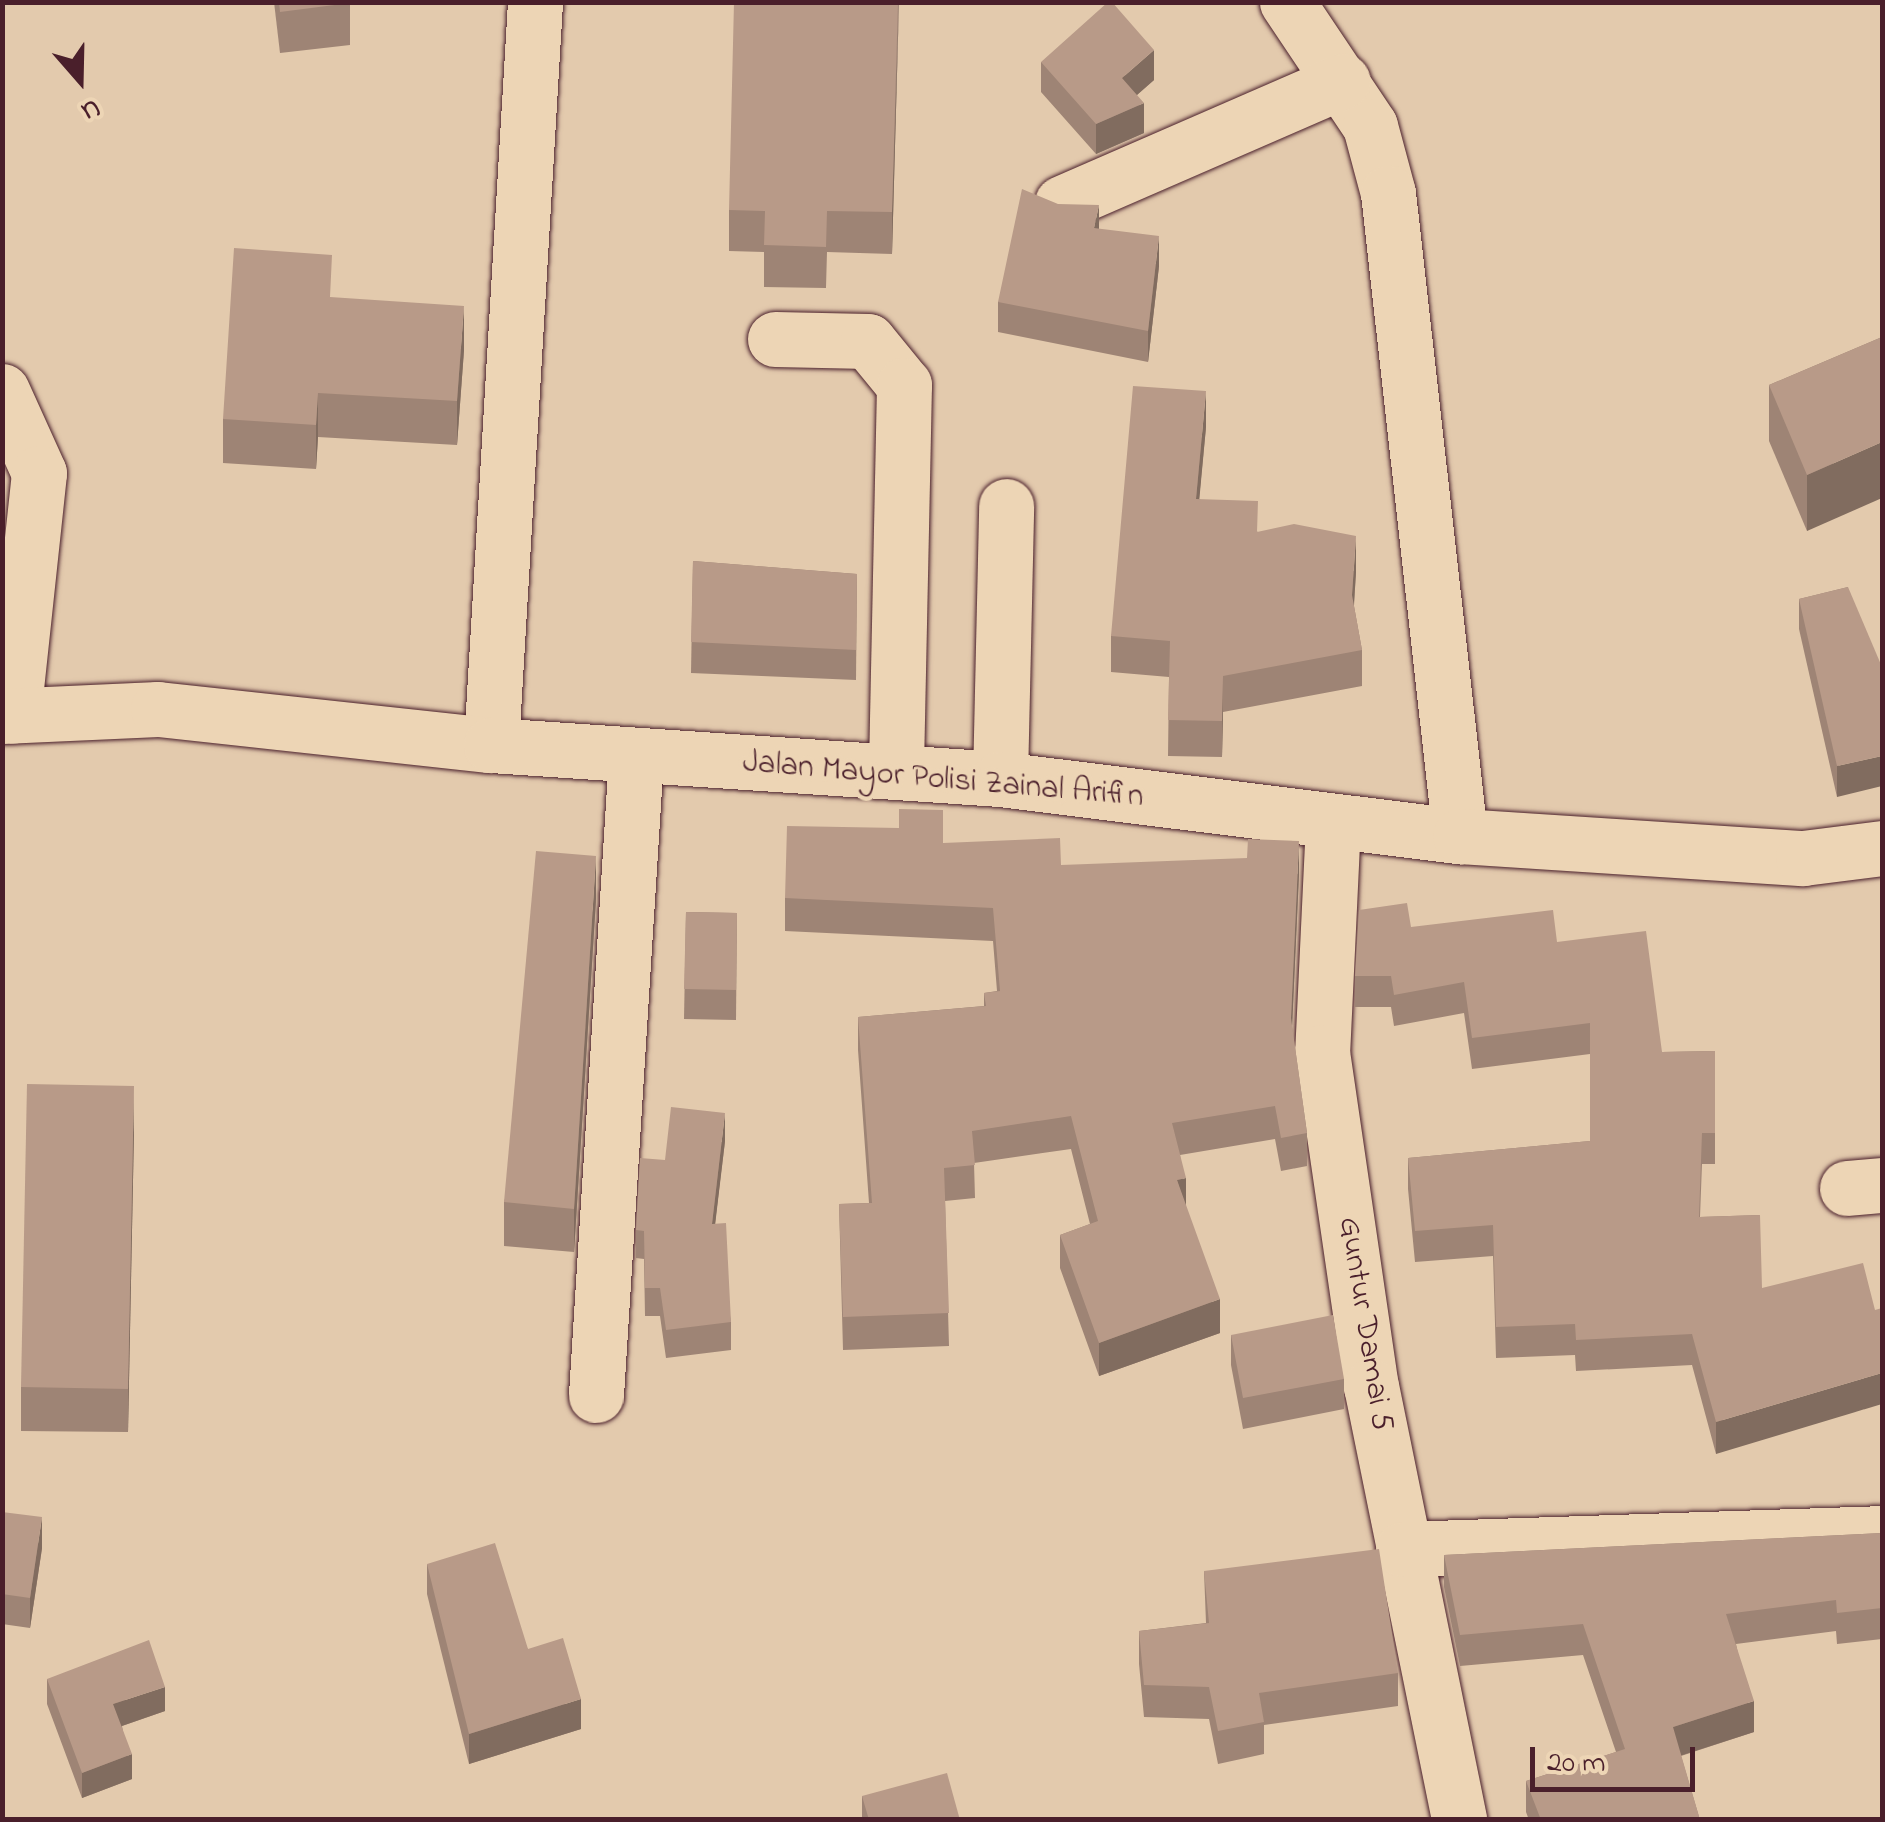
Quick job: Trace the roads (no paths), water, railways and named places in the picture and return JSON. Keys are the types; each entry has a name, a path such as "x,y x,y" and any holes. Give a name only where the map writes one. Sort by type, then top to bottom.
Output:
{"street":[{"path":"491,745 535,2"},
{"path":"1287,2 1370,126 1388,193 1460,836"},
{"path":"1062,202 1343,81"},
{"path":"775,339 868,342 904,385 896,772"},
{"path":"2,391 39,474 8,716"},
{"path":"1000,780 1006,506"},
{"name":"Jalan Mayor Polisi Zainal Arifin","path":"8,716 158,709 491,745 1000,780 1460,836 1803,858 1882,848"},
{"path":"596,1395 636,756"},
{"name":"Guntur Damai 5","path":"1334,822 1322,1052 1403,1549 1459,1820"},
{"path":"1403,1549 1882,1532"}]}
